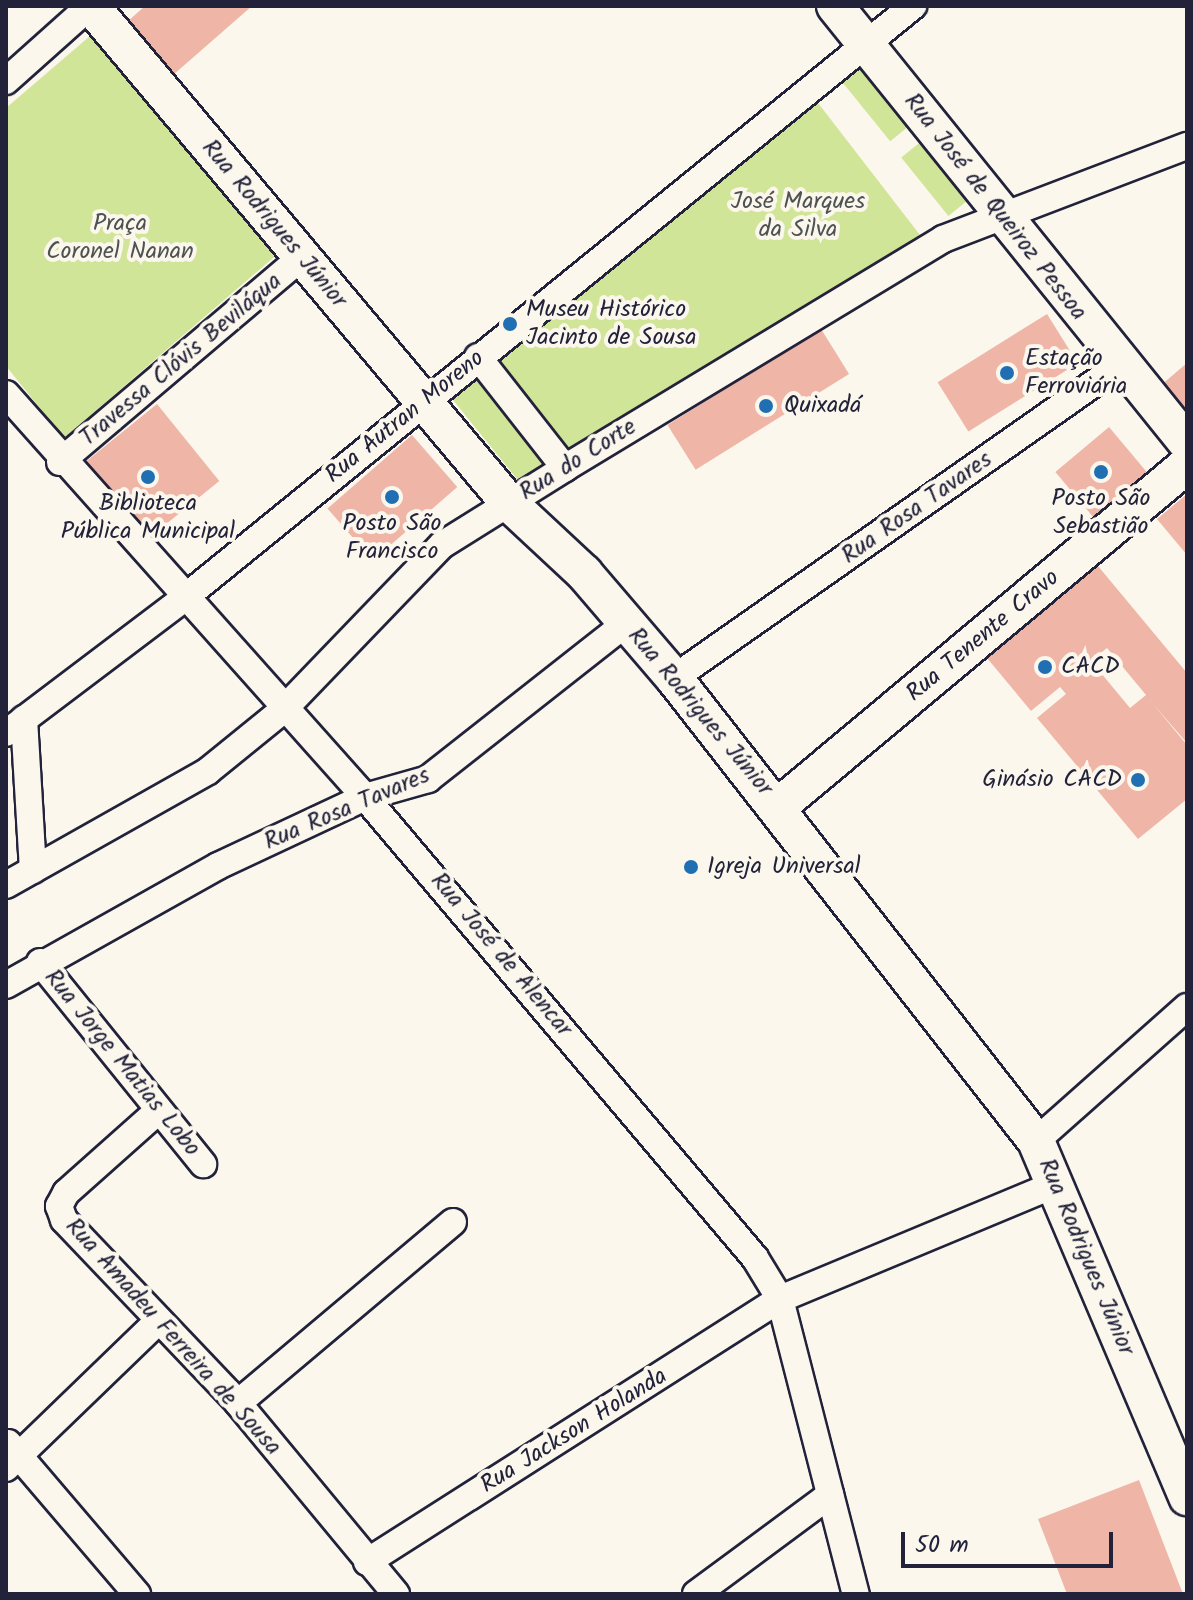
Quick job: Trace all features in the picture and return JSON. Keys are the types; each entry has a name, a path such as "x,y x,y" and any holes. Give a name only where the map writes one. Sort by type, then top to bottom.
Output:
{"main road":[{"name":"Rua Rodrigues Júnior","path":"90,6 509,503 674,678 779,806 1036,1141 1058,1183 1187,1497"},
{"name":"Rua José de Queiroz Pessoa","path":"835,6 1120,365 1187,443"},
{"name":"Rua Tenente Cravo","path":"779,806 1187,465"}],"street":[{"path":"6,81 90,6"},
{"name":"Rua Autran Moreno","path":"15,726 183,599 913,6"},
{"name":"Rua do Corte","path":"6,885 208,771 283,710 442,545 509,503 999,212 1187,146"},
{"name":"Travessa Clóvis Beviláqua","path":"60,462 302,257"},
{"path":"478,357 565,468"},
{"name":"Rua Rosa Tavares","path":"674,678 1120,365"},
{"name":"Rua José de Alencar","path":"6,394 60,462 365,797 708,1198 780,1299 856,1594"},
{"name":"Rua Rosa Tavares","path":"6,985 40,962 365,797 428,779 625,624"},
{"path":"15,726 33,870"},
{"name":"Rua Jorge Matias Lobo","path":"40,962 203,1164"},
{"path":"1036,1141 1187,1007"},
{"name":"Rua Amadeu Ferreira de Sousa","path":"158,1111 71,1188 59,1206 64,1220 238,1403 396,1594"},
{"name":"Rua Jackson Holanda","path":"367,1562 780,1299 1058,1183"},
{"path":"238,1403 453,1222"},
{"path":"137,1594 10,1454 158,1321"},
{"path":"696,1594 830,1495"}],"green space":[{"name":"Praça Coronel Nanan","path":"97,30 281,251 64,438 6,366 6,108"},
{"path":"864,66 911,124 890,141 843,83"},
{"name":"José Marques da Silva","path":"815,99 920,235 570,455 494,357"},
{"path":"923,140 970,198 948,216 901,158"},
{"path":"474,375 548,466 523,486 449,395"}],"building":[{"path":"145,6 252,6 165,82 119,29"},
{"name":"Estação Ferroviária","path":"1047,314 1078,363 968,432 938,382"},
{"path":"821,329 849,374 696,470 668,425"},
{"path":"1187,363 1187,418 1160,386"},
{"name":"Biblioteca Pública Municipal","path":"157,404 219,481 137,548 75,471"},
{"name":"Posto São Sebastião","path":"1109,427 1148,473 1094,518 1055,472"},
{"name":"Posto São Francisco","path":"412,435 457,487 373,561 327,508"},
{"path":"1187,494 1187,555 1157,519"},
{"name":"CACD","path":"1098,566 1187,673 1187,743 1153,704 1187,745 1187,799 1138,839 1037,718 1066,694 1060,687 1031,711 987,658","holes":["1107,648 1146,695 1130,708 1091,661"]},
{"path":"1139,1480 1183,1594 1067,1594 1038,1519"}],"place":[{"name":"Museu Histórico Jacinto de Sousa","path":"510,324"},
{"name":"Estação Ferroviária","path":"1007,373"},
{"name":"Quixadá","path":"766,406"},
{"name":"Posto São Sebastião","path":"1101,472"},
{"name":"Biblioteca Pública Municipal","path":"148,477"},
{"name":"Posto São Francisco","path":"392,497"},
{"name":"CACD","path":"1045,667"},
{"name":"Ginásio CACD","path":"1138,780"},
{"name":"Igreja Universal","path":"691,867"}]}
